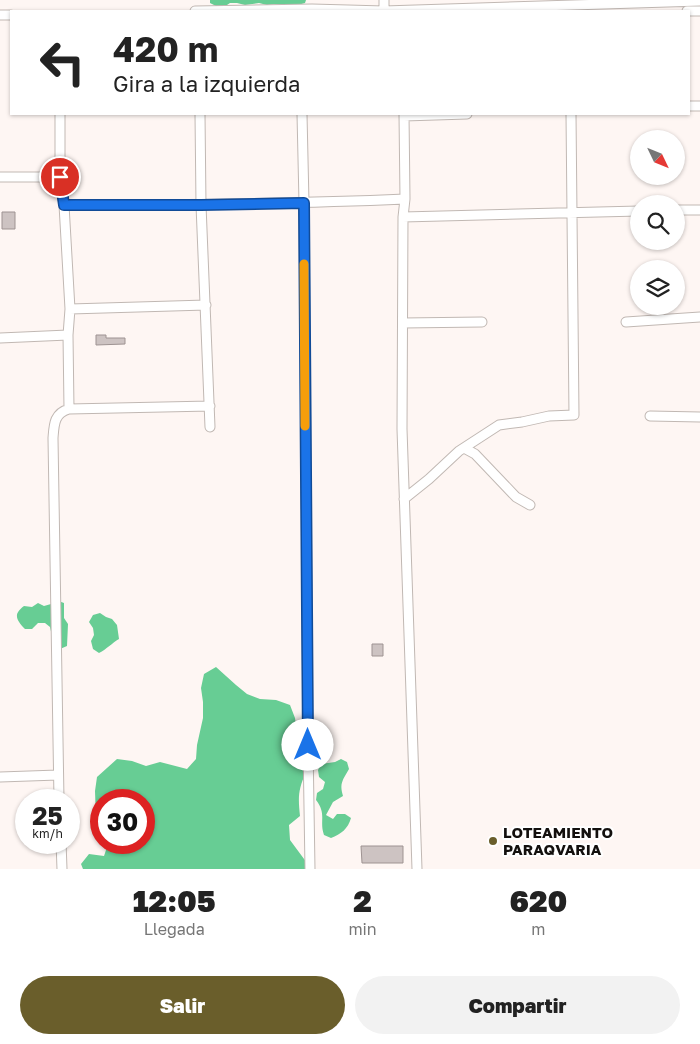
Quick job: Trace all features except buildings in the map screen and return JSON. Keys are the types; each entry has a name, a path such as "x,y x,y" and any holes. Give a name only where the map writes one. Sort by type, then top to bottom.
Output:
{"street":[{"path":"433,10 700,1"},
{"path":"301,10 312,4 374,10"},
{"path":"60,115 60,177 64,205 70,309 68,336 69,409"},
{"path":"200,115 201,205 210,427"},
{"path":"302,115 307,735 310,869"},
{"path":"404,115 405,199 403,217 402,428 417,869"},
{"path":"404,499 459,451 499,425 549,416 574,414 571,115"},
{"path":"0,177 60,177"},
{"path":"64,205 201,205 405,199"},
{"path":"685,210 700,210"},
{"path":"403,217 630,211"},
{"path":"70,309 206,305"},
{"path":"626,322 700,317"},
{"path":"403,323 482,322"},
{"path":"0,338 68,336"},
{"path":"59,789 53,438 57,416 62,410 69,409 210,406"},
{"path":"650,416 700,416"},
{"path":"464,448 475,454 516,497 530,505"},
{"path":"0,777 58,775"},
{"path":"61,854 62,869"}],"green space":[{"path":"210,0 306,0 305,3 298,5 267,5 259,3 245,5 230,3 224,7 210,3"},
{"path":"56,600 64,603 64,618 68,624 67,646 60,649 54,645 50,627 45,623 38,623 32,629 25,629 17,617 18,612 24,606 32,607 38,603 44,606"},
{"path":"100,613 112,619 117,625 119,639 99,653 93,649 91,641 94,635 93,628 89,622 93,615"},
{"path":"216,667 247,694 260,699 276,700 290,705 295,718 301,747 297,761 306,772 299,794 300,816 289,825 290,840 307,863 308,869 83,869 81,864 89,854 104,856 105,854 155,854 155,789 95,789 97,777 117,759 132,761 146,766 160,762 187,769 196,759 203,718 201,688 204,674"},
{"path":"341,759 347,762 349,769 343,779 343,796 333,802 326,815 333,819 337,814 345,814 351,818 344,831 331,838 324,835 321,809 316,800 317,793 323,789 325,782 319,777 318,770 321,764"}],"slow traffic":[{"path":"304,264 305,426"}],"place":[{"name":"LOTEAMIENTO PARAQVARIA","path":"493,841"}],"route":[{"path":"60,177 64,205 304,203 308,745"}]}
